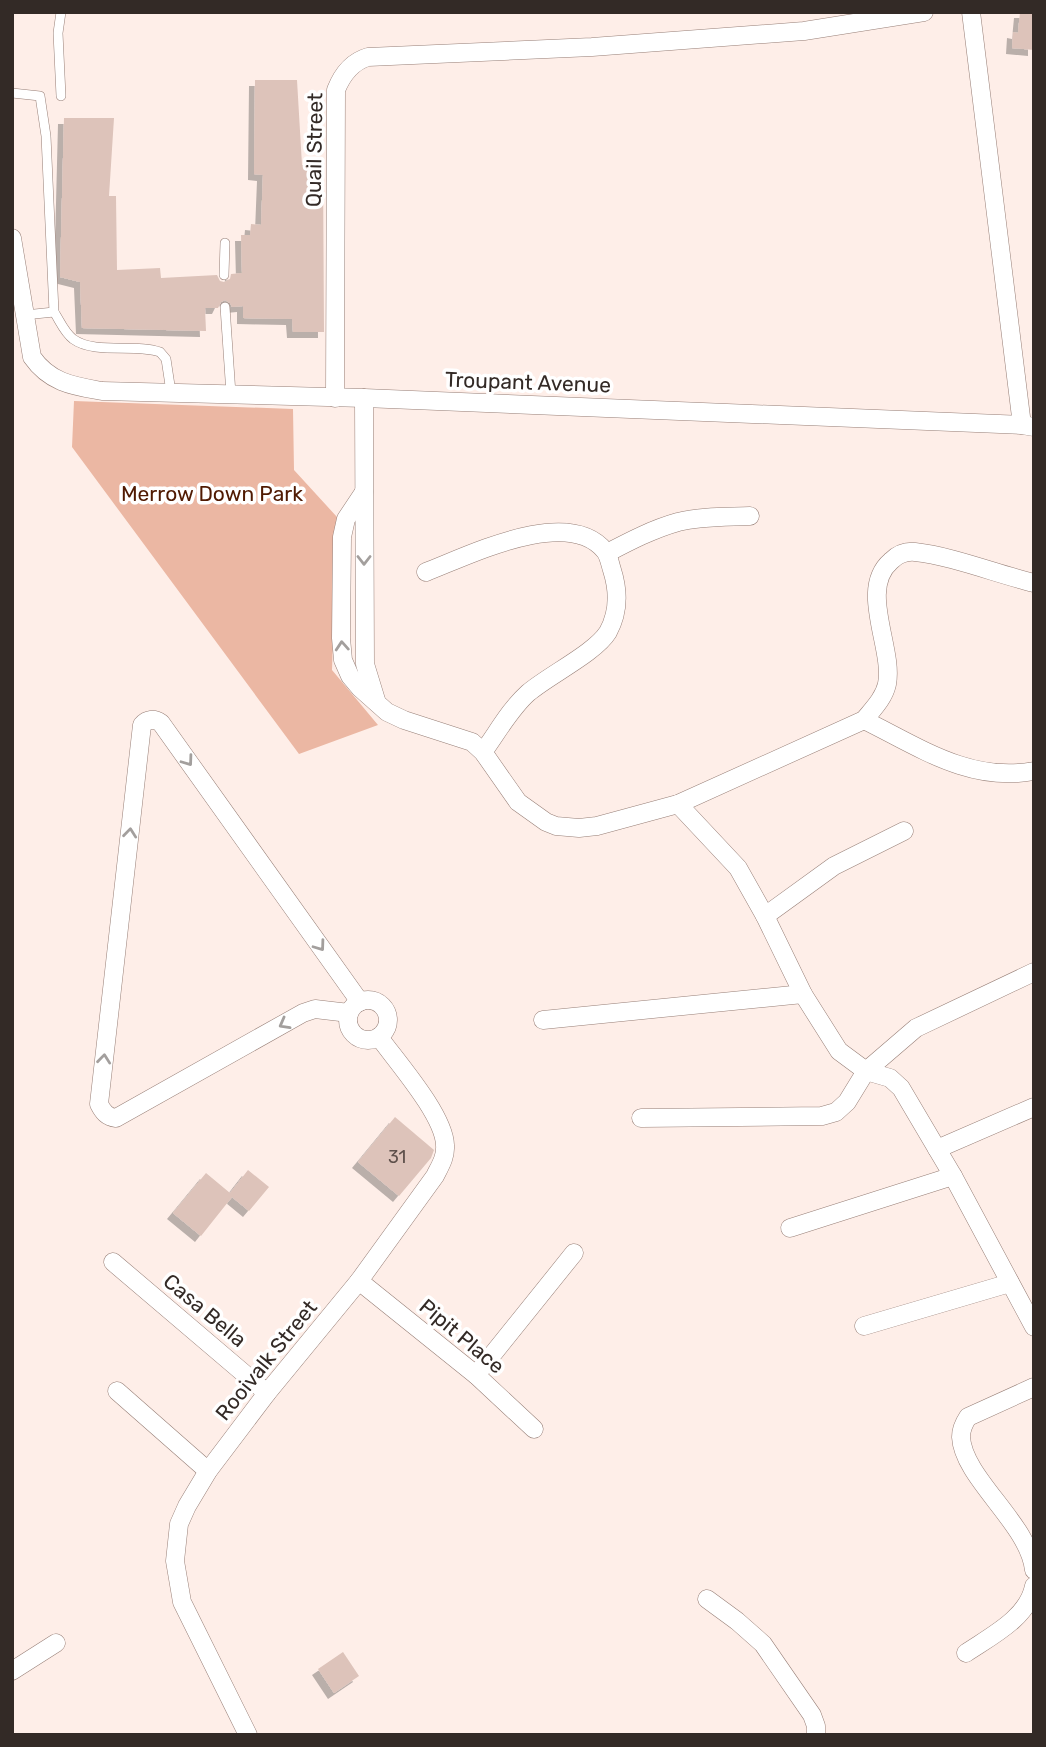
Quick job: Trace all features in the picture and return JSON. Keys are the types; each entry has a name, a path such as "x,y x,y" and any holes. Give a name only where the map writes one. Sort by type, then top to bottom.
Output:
{"street":[{"name":"Quail Street","path":"335,398 336,90 343,75 359,59 592,47 804,31 924,12"},
{"path":"971,12 1028,426"},
{"path":"12,238 25,315"},
{"name":"Troupant Avenue","path":"25,315 32,357 39,367 57,381 102,391 363,398 1028,426"},
{"path":"363,398 364,492 346,519 342,537 343,660 360,688 387,712 472,742 483,752 518,802 536,816 556,826 597,826 678,804 864,720 882,698 888,674 876,589 878,578 899,554 915,552 1034,583"},
{"path":"607,553 645,534 679,522 712,517 750,516"},
{"path":"425,572 513,539 547,532 584,537 607,553 616,582 617,599 607,634 595,646 529,692 483,752"},
{"path":"354,1008 161,723 151,719 145,721 142,725 99,1104 102,1110 116,1118 303,1013 315,1009 354,1008 377,1003 387,1016 386,1028 379,1037 365,1040 355,1036 348,1023 354,1008"},
{"path":"864,720 961,767 991,774 1034,771"},
{"path":"678,804 733,861 765,916 803,994 839,1051 866,1071 890,1078 899,1084 953,1176 1034,1327"},
{"path":"765,916 834,866 904,831"},
{"path":"641,1118 822,1116 836,1112 848,1102 866,1071 916,1028 1034,972"},
{"path":"542,1020 803,994"},
{"name":"Rooivalk Street","path":"248,1735 182,1602 175,1561 179,1524 208,1471 267,1393 359,1281 435,1176 444,1157 446,1144 439,1121 379,1037"},
{"path":"937,1149 1034,1107"},
{"path":"790,1228 953,1176"},
{"path":"475,1375 574,1253"},
{"name":"Casa Bella","path":"113,1262 267,1393"},
{"name":"Pipit Place","path":"359,1281 475,1375 534,1429"},
{"path":"864,1326 1010,1283"},
{"path":"1034,1387 968,1417 961,1437 965,1454 972,1466 1028,1549 1034,1570"},
{"path":"117,1391 208,1471"},
{"path":"966,1653 1008,1624 1024,1609 1032,1597 1034,1586"},
{"path":"707,1599 763,1644 812,1714 816,1735"},
{"path":"12,1671 56,1643"}],"lane":[{"path":"61,12 58,33 61,96"},
{"path":"12,93 40,96 46,136 54,312 66,332 75,340 88,345 160,352 166,359 171,392"},
{"path":"224,275 225,243"},
{"path":"225,307 231,394"},
{"path":"25,315 54,312"}],"green space":[{"name":"Merrow Down Park","path":"74,401 293,409 294,470 337,517 332,670 378,725 299,754 72,447"}],"building":[{"path":"1020,12 1034,12 1034,50 1012,48 1013,32 1018,33"},
{"path":"255,80 297,80 302,165 323,168 324,332 293,332 292,319 243,318 243,306 232,307 225,300 218,308 205,308 206,331 82,328 80,282 60,277 64,118 114,118 109,196 116,196 117,270 160,268 161,278 217,275 220,281 224,282 230,279 231,274 242,273 241,235 250,235 251,224 261,225 263,175 254,174"},
{"path":"395,1117 434,1150 431,1158 399,1196 358,1162"},
{"path":"248,1170 269,1187 249,1211 232,1197 201,1236 173,1213 206,1173 230,1193"},
{"path":"343,1652 359,1676 334,1693 318,1669"}]}
